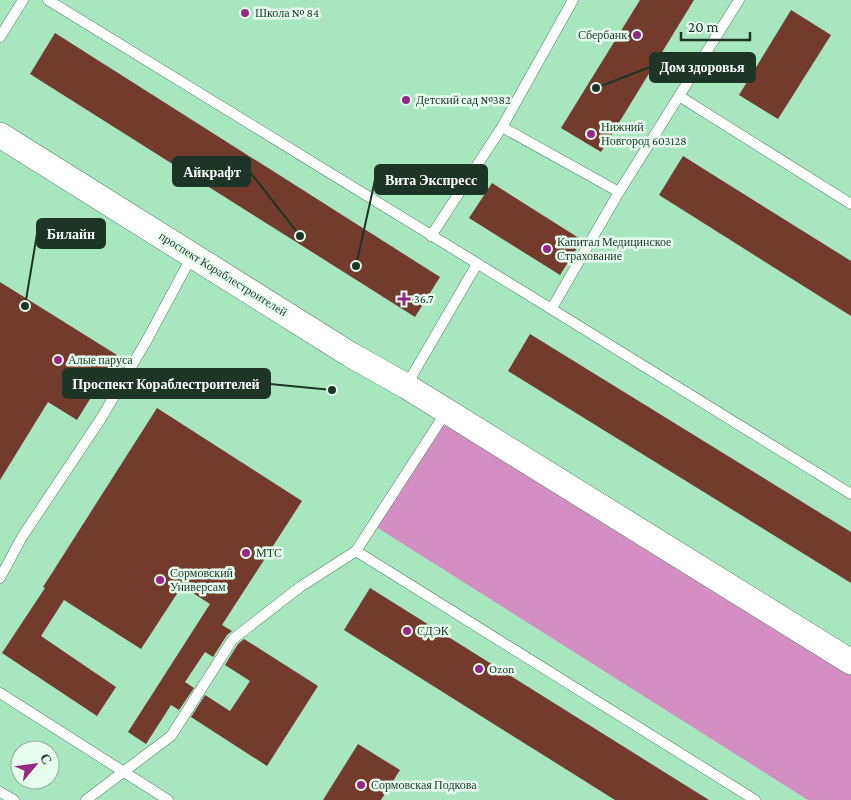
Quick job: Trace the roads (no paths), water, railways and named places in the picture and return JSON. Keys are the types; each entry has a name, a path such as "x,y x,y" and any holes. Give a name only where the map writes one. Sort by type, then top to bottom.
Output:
{"street":[{"name":"проспект Кораблестроителей","path":"0,135 851,662"}],"lane":[{"path":"0,37 23,0"},
{"path":"48,0 431,236 552,308 851,494"},
{"path":"431,236 502,127 573,0"},
{"path":"552,308 619,192 739,0"},
{"path":"679,96 851,204"},
{"path":"502,127 619,192"},
{"path":"0,578 22,537 102,417 148,338 192,255"},
{"path":"406,386 477,264"},
{"path":"86,800 171,736 233,639 300,587 356,551 446,412"},
{"path":"356,551 755,800"},
{"path":"0,693 168,800"},
{"path":"0,792 14,800"}],"place":[{"name":"Школа № 84","path":"245,13"},
{"name":"Сбербанк","path":"637,35"},
{"name":"Дом здоровья","path":"596,88"},
{"name":"Детский сад №382","path":"406,100"},
{"name":"Нижний Новгород 603128","path":"591,134"},
{"name":"Айкрафт","path":"300,236"},
{"name":"Капитал Медицинское Страхование","path":"547,249"},
{"name":"Вита Экспресс","path":"356,266"},
{"name":"36.7","path":"404,299"},
{"name":"Билайн","path":"25,306"},
{"name":"Алые паруса","path":"58,360"},
{"name":"Проспект Кораблестроителей","path":"332,390"},
{"name":"МТС","path":"246,553"},
{"name":"Сормовский Универсам","path":"160,580"},
{"name":"СДЭК","path":"407,631"},
{"name":"Ozon","path":"479,669"},
{"name":"Сормовская Подкова","path":"361,785"}]}
